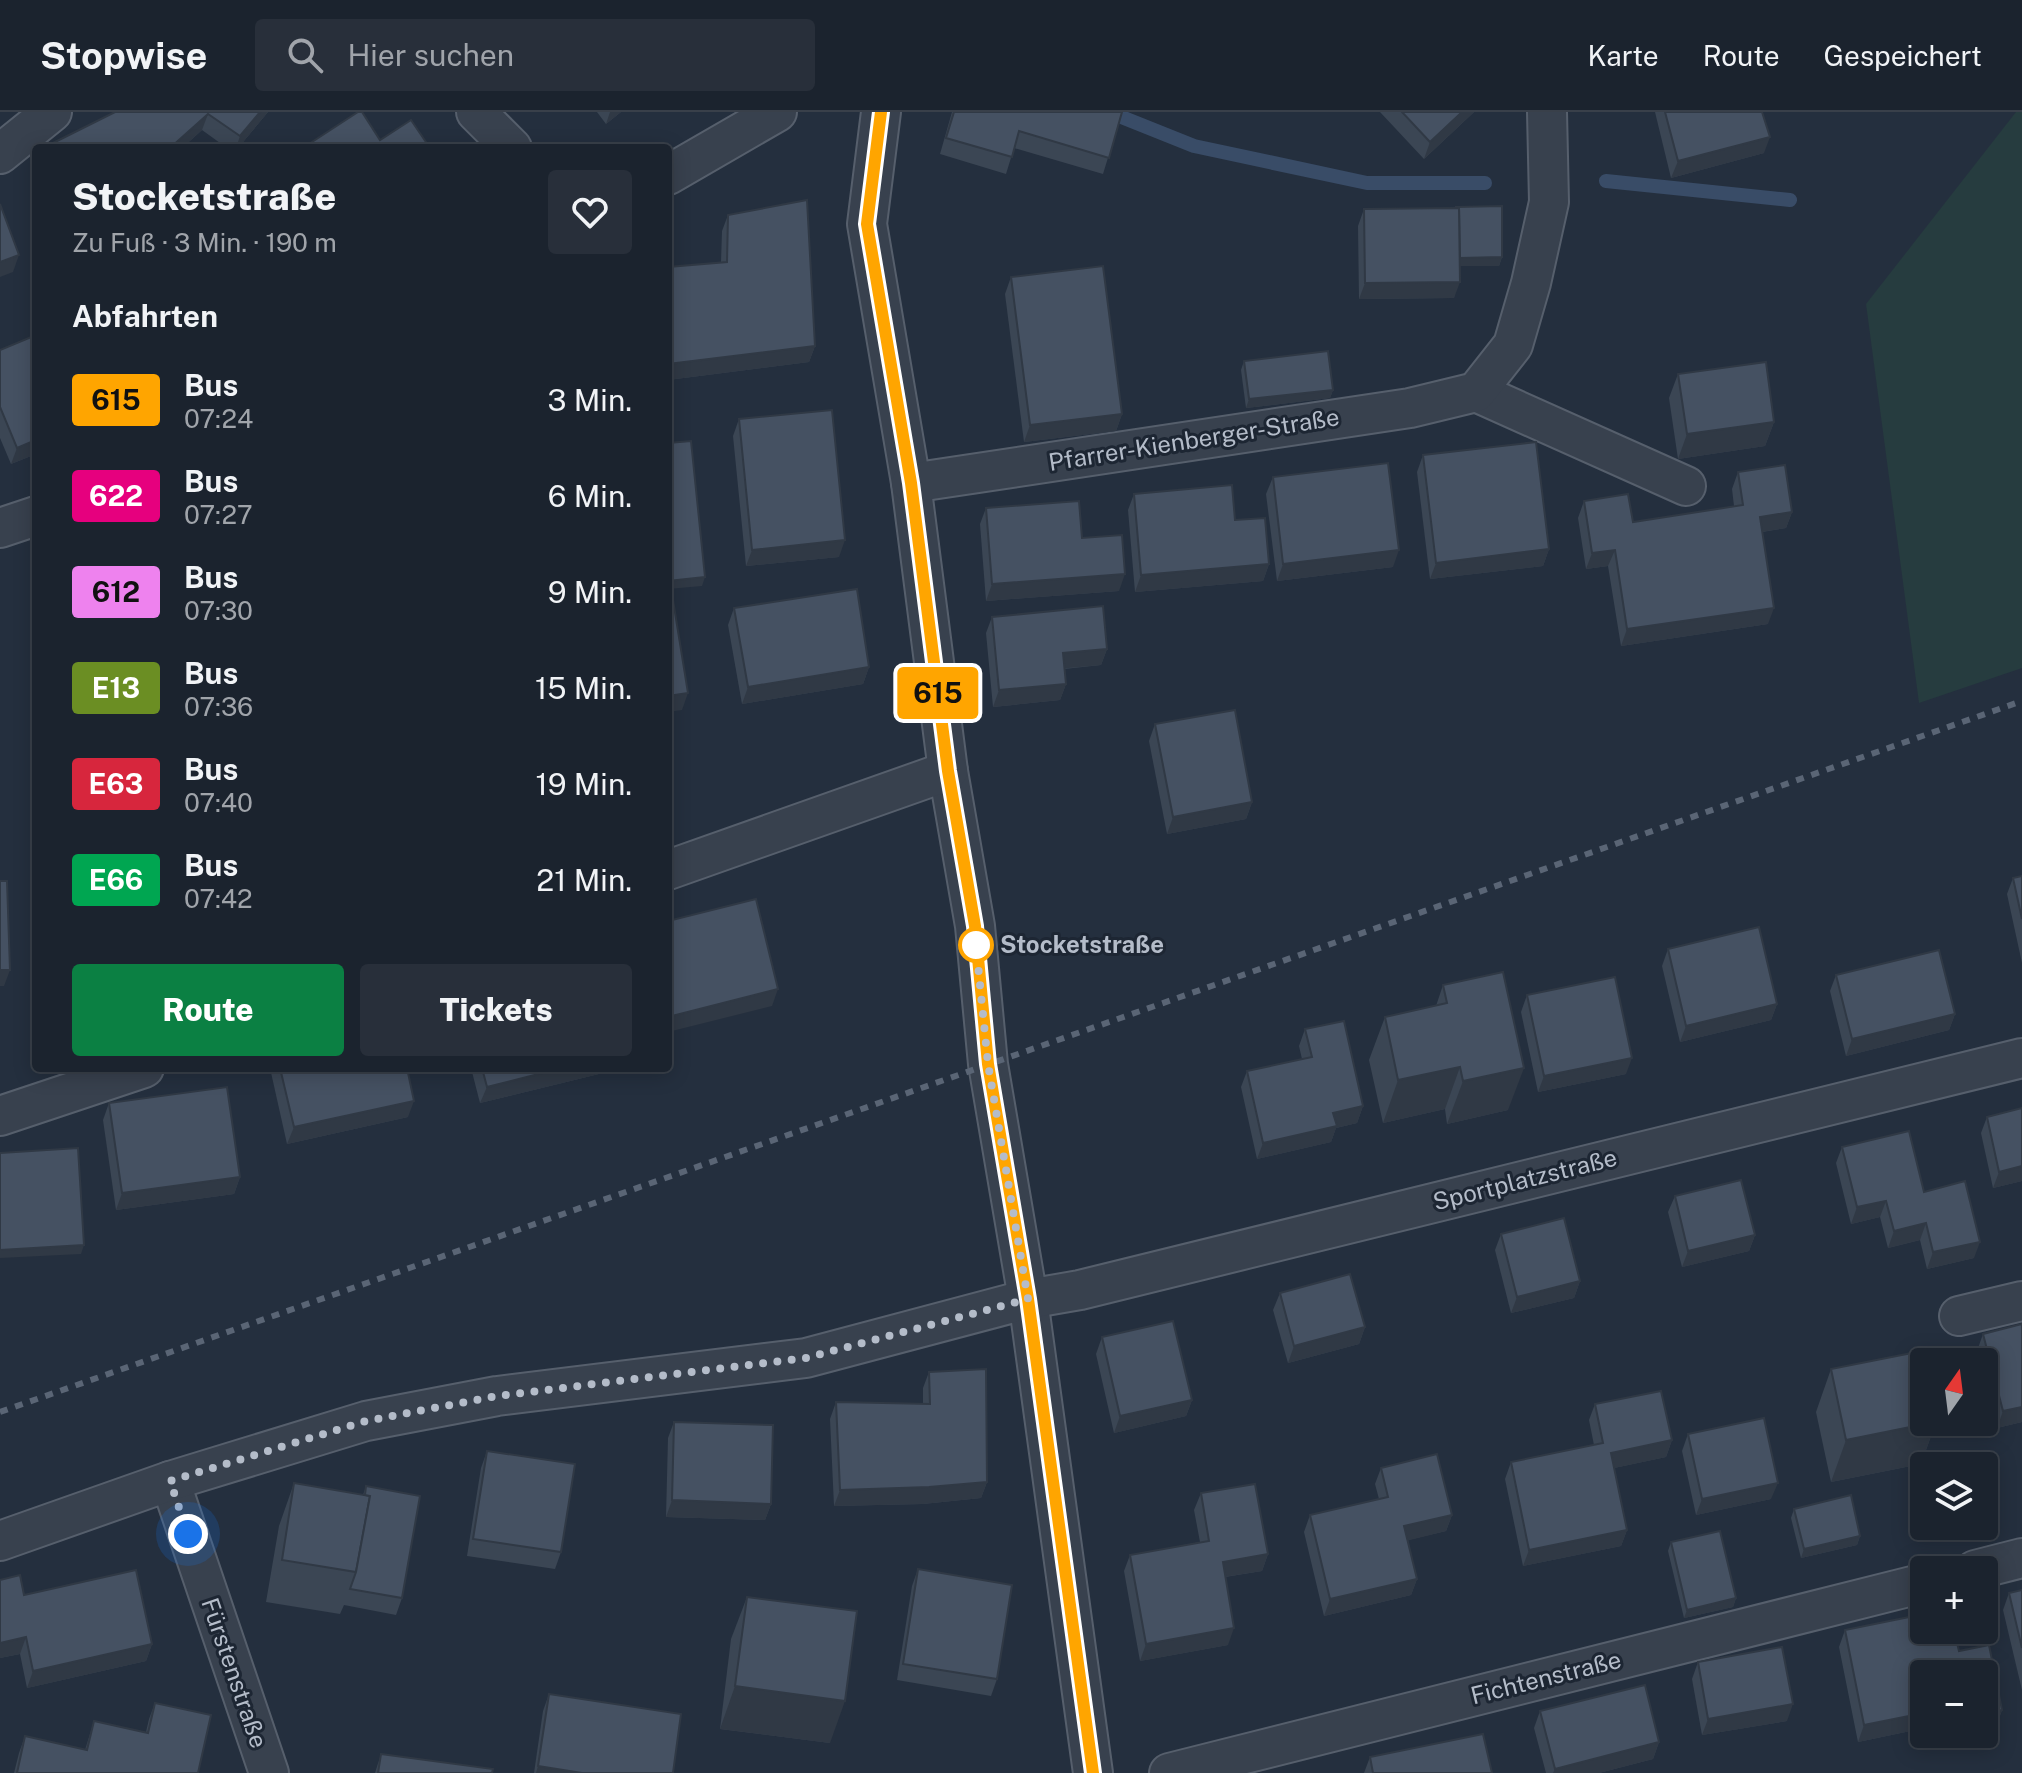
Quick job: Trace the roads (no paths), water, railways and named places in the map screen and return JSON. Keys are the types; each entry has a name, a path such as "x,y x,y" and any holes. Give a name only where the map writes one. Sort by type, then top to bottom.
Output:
{"street":[{"path":"0,154 52,112"},
{"path":"476,112 508,144"},
{"path":"672,173 777,112"},
{"path":"881,112 867,224 911,483 948,771 975,926 988,1064 1028,1299 1093,1773"},
{"path":"1547,112 1549,202 1531,283 1513,345 1476,392 1686,486"},
{"name":"Pfarrer-Kienberger-Straße","path":"911,483 1410,408 1476,392"},
{"path":"0,528 32,517"},
{"path":"672,869 948,771"},
{"name":"Sportplatzstraße","path":"0,1541 170,1481 366,1421 497,1396 806,1358 1028,1299 1080,1290 2022,1058"},
{"path":"0,1116 132,1072"},
{"path":"1959,1316 2022,1301"},
{"name":"Fürstenstraße","path":"170,1481 269,1773"},
{"path":"1998,1564 2022,1558"},
{"name":"Fichtenstraße","path":"1169,1773 1910,1587"}],"waterway":[{"path":"1109,112 1194,146 1367,183 1485,183"},
{"path":"1606,181 1790,200"}],"railway":[{"path":"0,1412 2022,701"}],"place":[{"name":"Stocketstraße","path":"976,945"}]}
